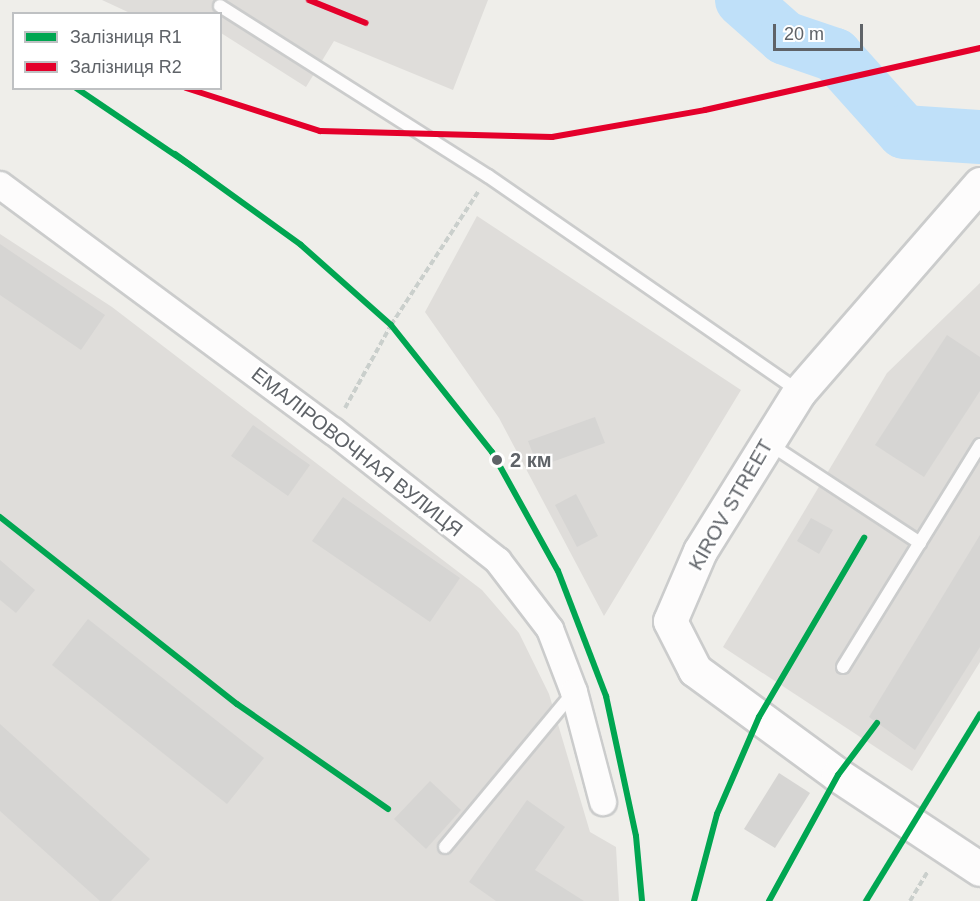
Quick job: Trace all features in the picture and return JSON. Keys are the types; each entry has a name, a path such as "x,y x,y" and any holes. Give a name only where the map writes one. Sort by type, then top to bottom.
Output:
{"street":[{"name":"KIROV STREET","path":"980,184 799,392 700,551 670,621 695,670 838,776 980,869"},
{"name":"ЕМАЛІРОВОЧНАЯ ВУЛИЦЯ","path":"0,185 333,431 498,561 550,629 574,692 603,802"}],"lane":[{"path":"220,6 488,176 799,392"},
{"path":"767,442 920,543"},
{"path":"843,667 980,445"},
{"path":"445,847 574,692"}],"path":[{"path":"333,431 391,325 488,176"}],"shaded area":[{"path":"102,0 488,0 453,90 334,41 306,87 222,34 222,12 128,12"},
{"path":"477,216 741,390 604,616 499,418 425,312"},
{"path":"0,234 112,307 482,590 519,633 549,694 590,832 616,847 619,901 0,901"},
{"path":"980,283 980,662 912,771 723,647 887,373"}],"building":[{"path":"0,244 105,315 81,350 0,295"},
{"path":"947,335 980,357 980,391 924,477 875,445"},
{"path":"595,417 605,443 538,467 528,441"},
{"path":"253,425 310,465 288,496 231,456"},
{"path":"576,494 598,536 577,547 555,505"},
{"path":"343,497 460,578 430,622 312,541"},
{"path":"811,518 833,530 819,554 797,541"},
{"path":"980,535 980,647 915,750 869,717"},
{"path":"0,560 35,590 16,613 0,600"},
{"path":"88,619 264,758 227,804 52,665"},
{"path":"0,724 150,859 111,901 100,901 0,811"},
{"path":"779,773 810,793 775,848 744,829"},
{"path":"430,781 461,810 426,849 394,819"},
{"path":"527,800 565,827 535,870 584,901 496,901 469,882"}],"waterway":[{"path":"742,0 785,38 835,55 904,132 980,137"}],"rail line":[{"name":"R2","path":"309,0 366,23"},
{"name":"R2","path":"192,90 320,131 552,137 705,110 980,48"},
{"name":"R1","path":"79,90 194,168"},
{"name":"R1","path":"175,154 301,245 391,325 492,452 558,571 606,696 636,836 642,901"},
{"name":"R1","path":"0,517 237,704 388,809"},
{"name":"R1","path":"694,901 717,814 759,717 864,538"},
{"name":"R1","path":"866,901 980,714"},
{"name":"R1","path":"769,901 838,775 877,723"}],"place":[{"name":"2 км","path":"497,460"}]}
